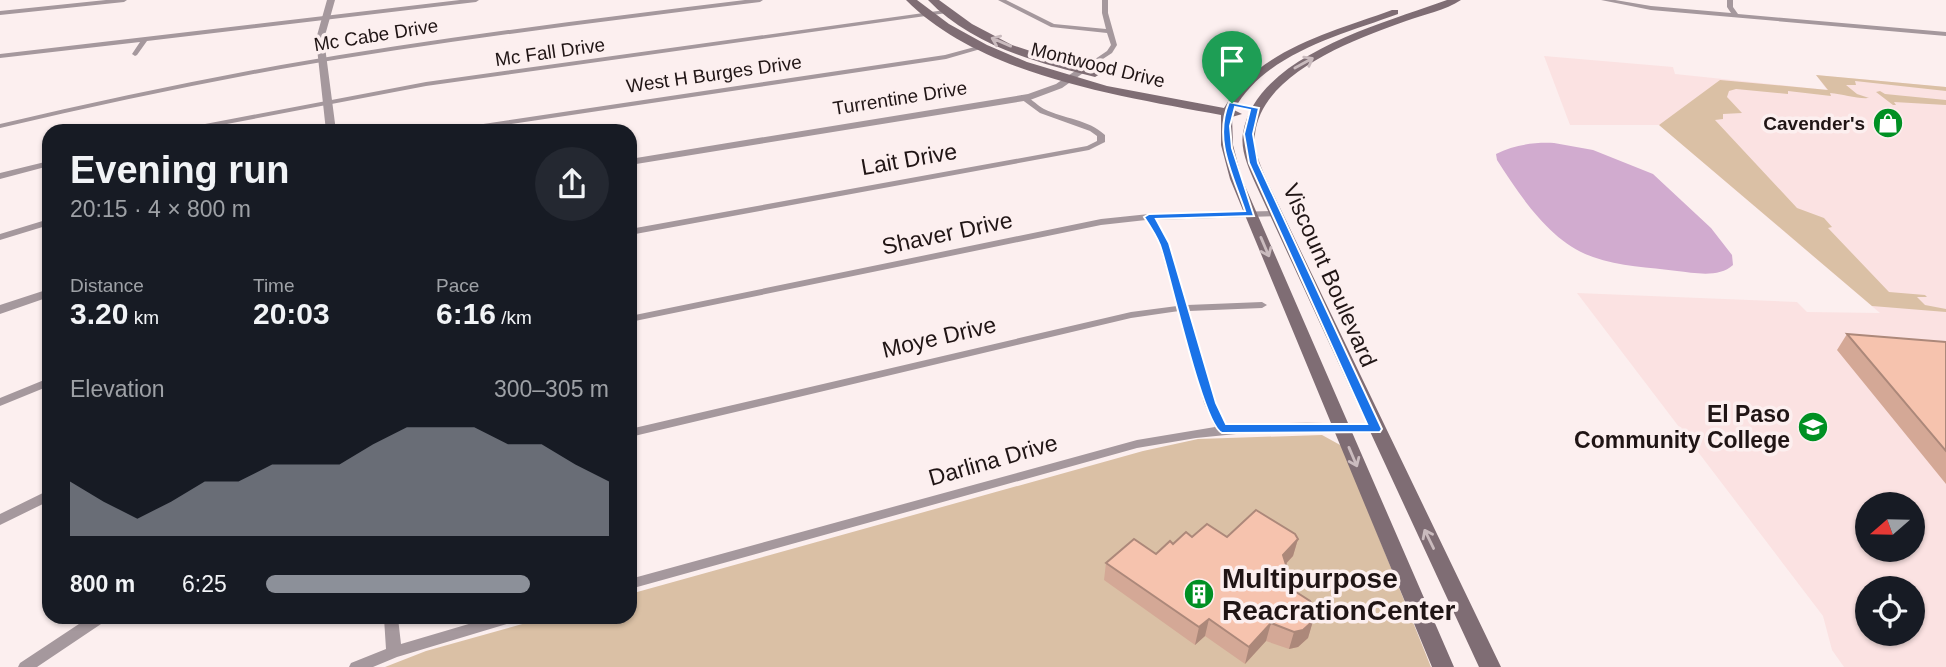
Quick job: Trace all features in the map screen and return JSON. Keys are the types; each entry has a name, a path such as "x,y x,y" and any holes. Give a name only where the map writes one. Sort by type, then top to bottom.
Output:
{"main road":[{"name":"Montwood Drive","path":"911,0 928,15 982,47 1072,80 1230,108"},
{"name":"Montwood Drive","path":"933,0 945,12 986,36 1081,71 1253,113"},
{"path":"1253,113 1283,76 1334,48 1457,0"},
{"path":"1230,108 1264,69 1318,42 1422,2 1435,8"},
{"path":"1318,42 1334,48"},
{"name":"Viscount Boulevard","path":"1230,108 1226,126 1230,159 1443,667"},
{"name":"Viscount Boulevard","path":"1253,113 1249,134 1253,163 1490,667"}],"street":[{"path":"0,13 124,0"},
{"path":"330,124 320,39 331,0"},
{"path":"0,62 3,55 476,0"},
{"name":"Mc Cabe Drive","path":"0,125 163,88 322,58 760,0"},
{"path":"1001,0 1053,26 1110,31 1105,0"},
{"path":"1604,0 1651,8 1946,34"},
{"path":"1730,0 1730,8 1736,15"},
{"name":"Mc Fall Drive","path":"214,124 327,101 945,12"},
{"name":"Turrentine Drive","path":"637,161 1024,97 1072,80 1113,48 1114,41 1110,31"},
{"path":"135,54 145,39"},
{"name":"West H Burges Drive","path":"497,124 946,57 982,47"},
{"name":"Lait Drive","path":"637,231 1089,148 1101,142 1101,135 1095,130 1050,116 1024,97"},
{"path":"0,176 42,165"},
{"name":"Shaver Drive","path":"637,318 1101,222 1149,217 1276,214"},
{"path":"1149,217 1164,243 1210,403 1222,429"},
{"path":"0,237 42,224"},
{"path":"0,310 42,295"},
{"name":"Moye Drive","path":"637,431 1131,315 1181,308 1262,305"},
{"path":"0,402 42,385"},
{"name":"Darlina Drive","path":"637,582 1137,444 1222,429 1340,426 1376,429"},
{"path":"0,520 42,499"},
{"path":"25,667 90,624"},
{"path":"392,624 394,652"},
{"path":"356,667 394,652 488,624"}],"shaded area":[{"path":"1544,56 1673,67 1675,74 1827,90 1816,75 1946,87 1946,667 1844,667 1832,650 1823,616 1577,293 1797,302 1807,312 1880,313 1659,125 1570,125"},
{"path":"1816,75 1946,87 1946,91 1855,81 1856,85 1846,85 1857,94 1869,98 1830,93 1831,96 1736,89 1729,91 1727,97 1742,113 1723,114 1723,119 1715,120 1797,208 1824,218 1832,227 1828,228 1889,292 1925,295 1927,297 1917,297 1925,305 1946,309 1946,312 1872,306 1659,125 1720,80 1828,90"},
{"path":"1876,92 1885,94 1946,100 1946,105 1894,102 1896,105 1893,105"},
{"path":"1554,143 1593,150 1653,174 1711,228 1732,255 1733,265 1721,272 1707,274 1624,265 1593,257 1564,241 1550,230 1526,203 1497,160 1496,154 1524,145"},
{"path":"1322,435 1342,446 1431,667 385,667 426,651 523,624 637,624 637,592 1143,451 1198,439"}],"building":[{"path":"1847,334 1946,342 1946,451"},
{"name":"Multipurpose ReacrationCenter","path":"1256,510 1295,534 1298,539 1283,555 1288,571 1282,583 1310,601 1314,608 1313,621 1303,630 1294,632 1271,623 1249,647 1209,619 1199,627 1106,563 1134,539 1156,554 1170,541 1173,544 1186,532 1192,537 1207,524 1227,537"}],"place":[{"name":"Cavender's","path":"1888,123"},
{"name":"El Paso Community College","path":"1813,427"},
{"name":"Multipurpose ReacrationCenter","path":"1199,594"}],"route":[{"path":"1232,103 1255,108 1249,134 1253,163 1376,429 1282,426 1222,429 1210,403 1164,243 1149,217 1251,214 1236,179 1227,148 1226,126 1232,103"}]}
